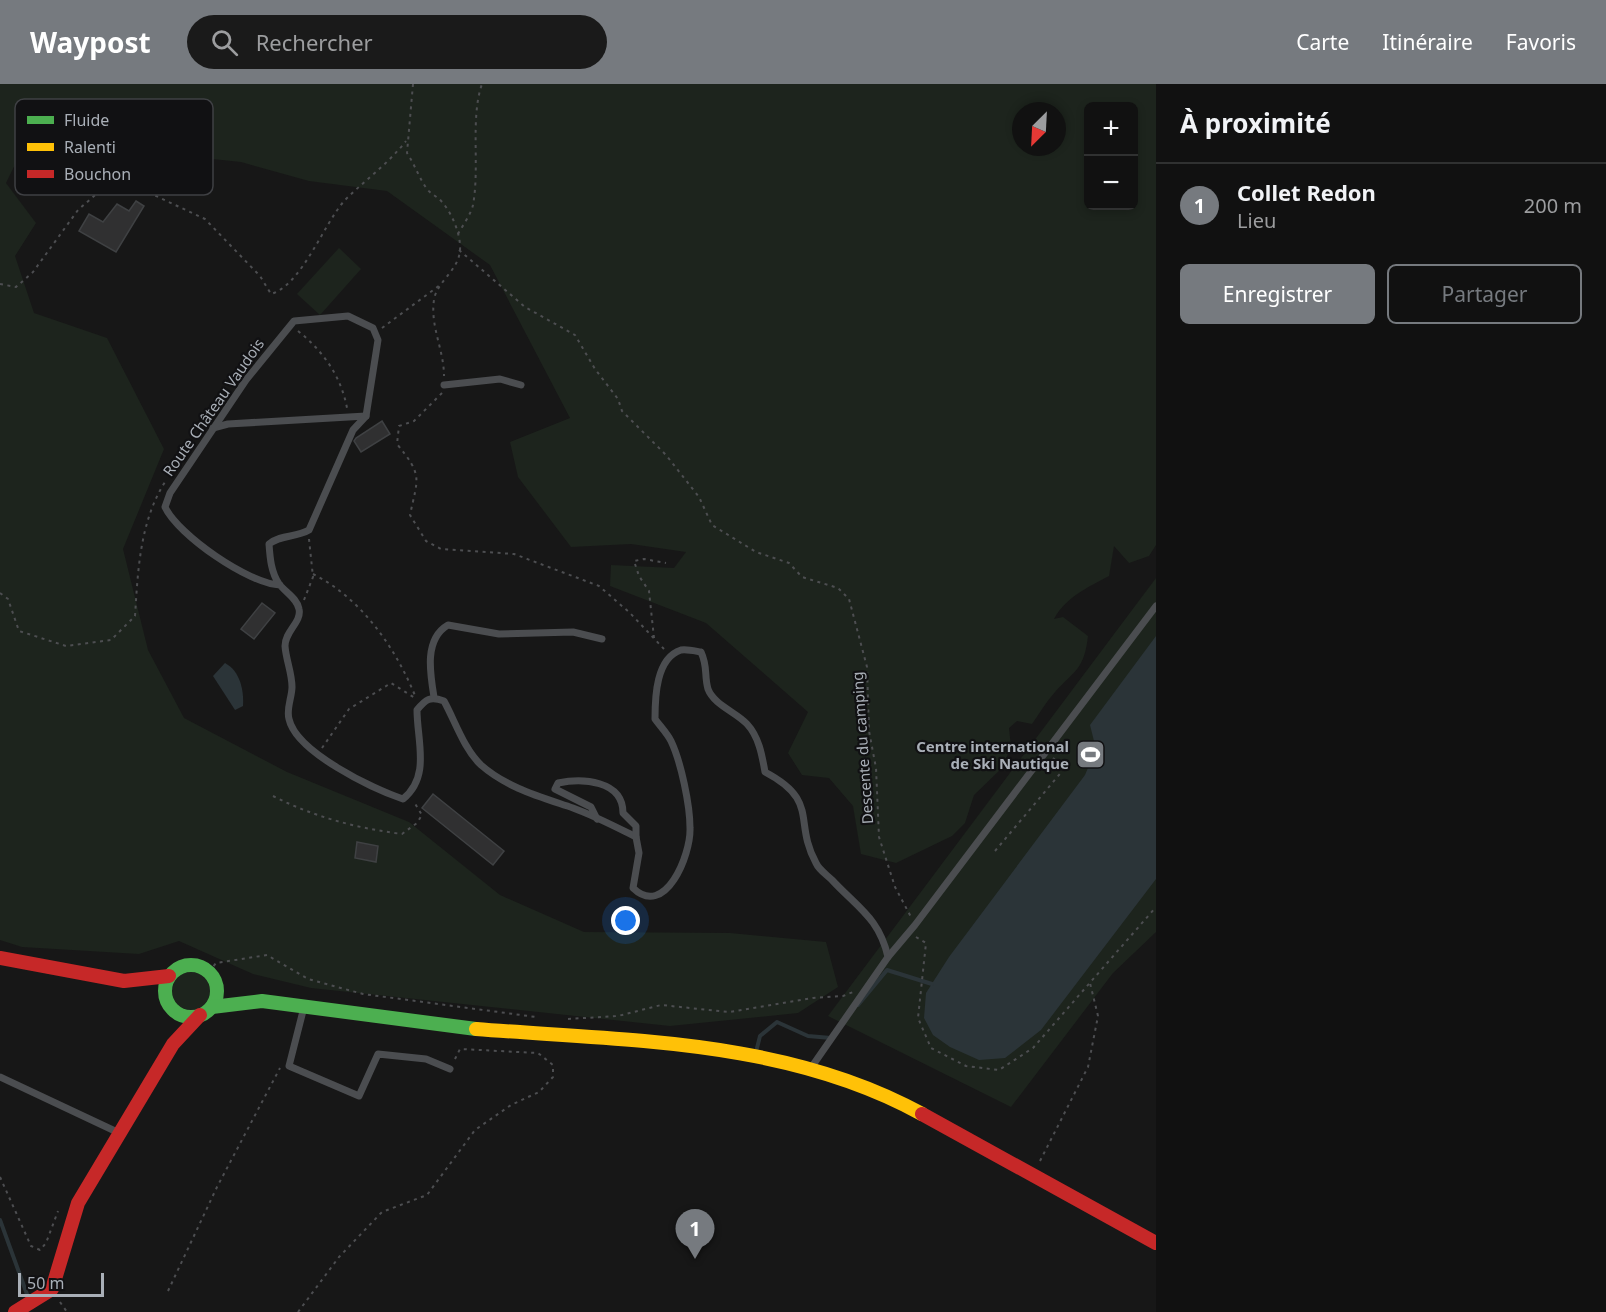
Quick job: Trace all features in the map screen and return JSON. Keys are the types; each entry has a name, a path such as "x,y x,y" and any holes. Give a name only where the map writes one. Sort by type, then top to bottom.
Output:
{"main road":[{"path":"0,958 124,981 169,976"},
{"path":"173,1044 170,1006 165,987 169,976 177,968 188,965 198,966 212,977 262,1001 477,1029 645,1041 734,1051 811,1067 902,1102 1156,1243"},
{"path":"17,1311 46,1293 55,1282 78,1203 118,1132 173,1044 206,1011 216,996 212,977"},
{"path":"124,981 170,1006 182,1016 262,1001"}],"lane":[{"path":"290,325 294,321 310,318 348,316 373,328 378,340 366,416 353,430 309,530 299,536 278,536 269,544 271,562 280,585 299,607 299,616 286,635 292,685 288,718 299,738 361,780 403,799 409,794 420,775 417,710 419,701 434,697 444,701 465,743 480,764 502,779 540,798 597,819 636,837"},
{"name":"Route Château Vaudois","path":"280,585 271,585 229,566 176,524 165,507 170,493 213,428 246,380 290,325"},
{"path":"444,385 500,379 521,385"},
{"path":"213,428 228,424 366,416"},
{"path":"811,1067 888,957 915,926 1156,606"},
{"path":"434,697 430,669 434,643 439,631 448,625 499,633 573,632 602,639"},
{"path":"597,819 591,807 555,789 558,783 580,778 614,790 623,803 622,813 636,826 639,853 633,871 633,888 640,895 651,898 662,895 678,873 690,829 671,740 655,719 659,676 671,656 683,649 700,652 707,665 708,689 723,706 747,723 760,746 765,772 782,781 799,798 816,864 876,922 884,938 888,957"},
{"path":"304,1007 289,1066 359,1096 378,1054 426,1059 450,1069"},
{"path":"0,1077 118,1132"}],"path":[{"path":"413,84 406,141 407,153 418,169 428,191 439,199 458,234 459,256 434,297 433,321 444,364 444,391 414,421 399,426 397,444 416,466 417,482 410,515 426,541 441,549 514,554 599,586 671,656"},
{"path":"458,234 473,207 477,155 477,105 482,84"},
{"path":"155,195 205,219 260,276 271,294 281,291 320,241 344,201 392,159 406,141"},
{"path":"0,284 16,287 33,272 78,210 95,195"},
{"name":"Descente du camping","path":"459,250 525,307 575,334 595,369 618,399 622,411 666,455 699,497 712,525 756,552 789,563 802,578 838,588 849,599 867,667 869,731 876,768 879,837 895,886 915,926"},
{"path":"375,334 417,299 442,283"},
{"path":"290,325 318,347 338,378 349,416"},
{"path":"0,592 8,598 19,632 66,646 111,640 135,616 138,556 156,496 168,478"},
{"path":"299,607 308,594 313,574 309,530"},
{"path":"654,638 649,591 639,576 634,561 644,559 666,563"},
{"path":"313,574 332,584 380,633 406,674 419,701"},
{"path":"319,753 349,709 391,683 419,701"},
{"path":"995,851 1064,769 1046,752"},
{"path":"273,796 299,809 329,819 369,830 402,834 417,823 422,815 409,794"},
{"path":"908,933 926,943 918,1018 931,1048 966,1066 999,1070 1033,1048 1156,907"},
{"path":"212,977 216,963 267,955 308,979 363,994 539,1017"},
{"path":"561,1019 618,1016 661,1005 729,1012 813,998 843,996 869,983"},
{"path":"1033,1174 1088,1067 1098,1016 1090,983"},
{"path":"298,1312 339,1257 382,1212 427,1195 475,1130 511,1105 539,1092 553,1077 553,1065 538,1053 460,1049 450,1069"},
{"path":"168,1291 217,1188 279,1068 289,1066"},
{"path":"0,1177 31,1246 40,1250 46,1243 59,1209"}],"shaded area":[{"path":"0,84 1156,84 1156,545 1149,556 1129,563 1114,546 1109,576 1093,584 1064,605 1054,619 1063,617 1088,636 1084,656 1078,668 1052,696 1032,724 1017,721 1009,728 1011,747 1002,768 974,795 965,823 952,836 896,863 861,854 853,806 829,778 802,775 788,753 808,712 706,623 610,586 611,565 674,568 686,552 631,544 571,547 518,477 510,442 570,418 490,265 387,191 309,181 241,162 213,159 213,99 15,99 15,165 6,183 36,223 15,256 34,313 107,338 164,449 123,549 148,650 184,718 287,772 409,822 500,895 584,932 730,933 826,942 838,987 798,1013 670,1026 311,988 253,974 179,941 139,954 22,947 0,940"},
{"path":"339,248 361,269 320,315 297,294"},
{"name":"Centre international de Ski Nautique","path":"1156,578 1156,932 1113,973 1011,1107 828,1016"},
{"path":"1156,636 1156,879 1041,1030 1005,1058 979,1060 950,1047 933,1035 924,1018 926,993 949,957 1085,775 1096,749 1090,725"},
{"path":"225,663 238,676 242,687 243,706 235,710 213,676"},
{"path":"191,972 205,977 210,991 205,1005 191,1010 177,1005 172,991 177,977"}],"building":[{"path":"136,201 144,206 116,252 79,231 89,214 103,222 117,204 129,211"},
{"path":"382,421 390,434 361,452 354,441 356,438"},
{"path":"262,603 275,613 254,639 241,629"},
{"path":"433,794 504,851 493,865 422,808"},
{"path":"357,842 378,846 376,862 355,858"}],"waterway":[{"path":"858,1005 887,970 932,984"},
{"path":"757,1048 760,1036 777,1022 808,1036 831,1038"},
{"path":"0,1220 28,1297"}],"traffic: fast":[{"path":"191,965 205,969 213,977 217,991 213,1005 205,1013 191,1017 177,1013 169,1005 165,991 169,977 177,969 191,965"},
{"path":"212,1007 262,1001 476,1029"}],"traffic: slow":[{"path":"476,1029 648,1041 761,1057 816,1071 870,1089 922,1114"}],"traffic: jam":[{"path":"0,958 124,981 169,976"},
{"path":"15,1312 52,1289 78,1203 173,1044 200,1015"},
{"path":"922,1114 1156,1243"}],"place":[{"name":"Centre international de Ski Nautique","path":"1090,755"},
{"name":"Collet Redon","path":"695,1259"}]}
